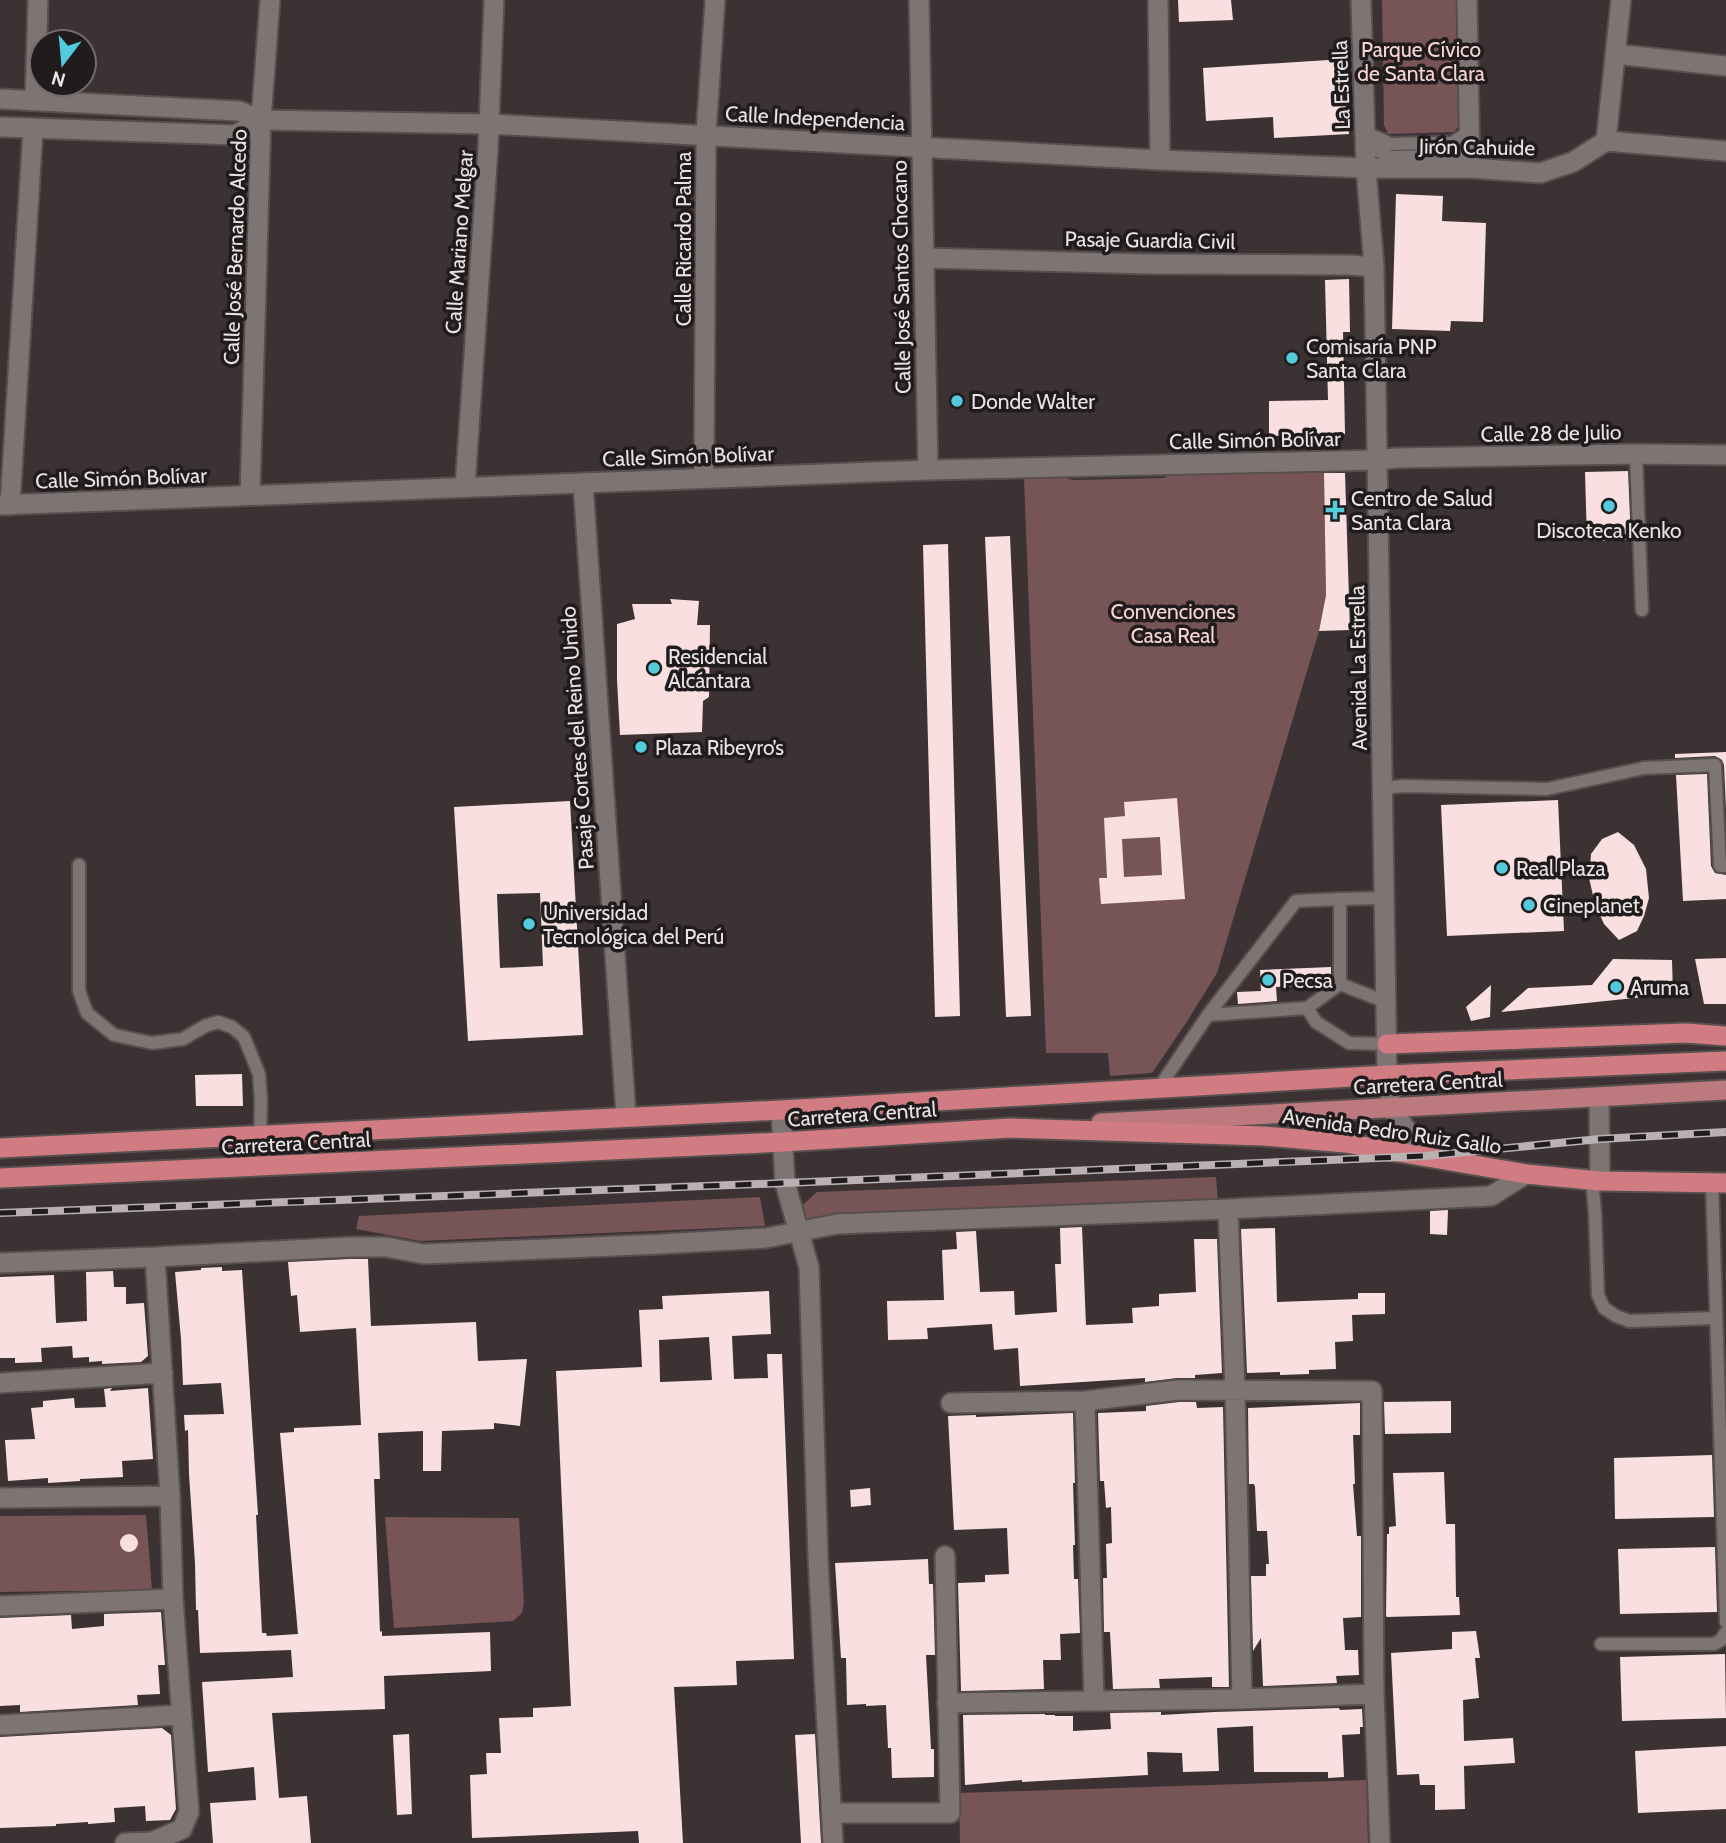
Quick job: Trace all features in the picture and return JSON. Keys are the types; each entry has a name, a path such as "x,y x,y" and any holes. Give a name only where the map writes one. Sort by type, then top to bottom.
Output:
{"highway":[{"path":"1387,1044 1686,1033 1726,1036"},
{"name":"Carretera Central","path":"0,1148 781,1110 1387,1075 1726,1061"},
{"name":"Carretera Central","path":"0,1178 783,1142 1010,1128"},
{"name":"Avenida Pedro Ruiz Gallo","path":"1010,1128 1264,1136 1345,1143 1526,1174 1596,1181 1719,1183"},
{"path":"266,1135 273,1167"}],"main road":[{"name":"Carretera Central","path":"1010,1128 1726,1090"}],"street":[{"path":"35,100 38,0"},
{"name":"Calle José Bernardo Alcedo","path":"250,495 261,120 270,0"},
{"name":"Calle Mariano Melgar","path":"465,487 489,124 494,0"},
{"name":"Calle Ricardo Palma","path":"704,478 706,134 715,0"},
{"name":"Calle José Santos Chocano","path":"919,0 928,470"},
{"path":"1158,0 1160,160"},
{"name":"La Estrella","path":"1361,0 1366,168"},
{"path":"1467,0 1470,168"},
{"path":"1621,0 1606,141 1726,151"},
{"path":"1615,54 1726,65"},
{"name":"Calle Independencia","path":"0,99 239,111 261,120 489,124 1160,160 1366,168"},
{"name":"Calle Independencia","path":"0,127 236,135 261,120"},
{"path":"5,505 33,129"},
{"name":"Jirón Cahuide","path":"1366,168 1470,168 1540,173 1573,162 1606,141"},
{"name":"Avenida La Estrella","path":"1366,168 1374,267 1387,1075 1391,1108 1425,1156"},
{"name":"Pasaje Guardia Civil","path":"925,258 1374,267"},
{"name":"Calle 28 de Julio","path":"1377,460 1636,454 1726,455"},
{"name":"Calle Simón Bolívar","path":"5,505 928,470 1377,460"},
{"name":"Pasaje Cortes del Reino Unido","path":"583,483 626,1116"},
{"path":"1596,1181 1599,1097"},
{"path":"781,1110 785,1183 809,1267 818,1558 833,1843"},
{"path":"0,1263 349,1247 386,1247 424,1254 661,1244 766,1238 837,1224 1491,1196 1526,1174"},
{"path":"1228,1209 1242,1699"},
{"path":"125,1843 152,1842 182,1829 189,1812 173,1599 170,1496 155,1257"},
{"path":"0,1383 163,1373"},
{"path":"951,1404 1085,1401 1178,1390 1372,1391 1374,1694 1380,1843"},
{"path":"1085,1401 1094,1701"},
{"path":"0,1498 170,1496"},
{"path":"832,1813 950,1813 944,1556"},
{"path":"0,1606 173,1599"},
{"path":"947,1703 1242,1699 1374,1694"},
{"path":"0,1725 181,1715"}],"lane":[{"path":"1365,138 1390,157 1452,156 1470,139"},
{"path":"1636,454 1642,610"},
{"path":"1382,788 1403,786 1547,789 1644,768 1715,765 1720,866 1726,866"},
{"path":"79,865 79,991 86,1013 114,1035 152,1043 183,1039 218,1022 232,1027 244,1037 259,1074 266,1135"},
{"path":"1158,1089 1208,1015 1296,901 1384,898"},
{"path":"1340,900 1340,984"},
{"path":"1340,984 1386,1002"},
{"path":"1208,1015 1307,1008 1340,984"},
{"path":"1307,1008 1316,1022 1349,1043 1387,1044"},
{"path":"1596,1181 1598,1295 1604,1308 1629,1321 1716,1318"},
{"path":"1719,1183 1716,1318 1726,1622"},
{"path":"1601,1644 1714,1644 1721,1640 1726,1632"}],"green space":[{"name":"Parque Cívico de Santa Clara","path":"1382,0 1458,0 1461,122 1454,132 1388,134 1384,125"},
{"name":"Convenciones Casa Real","path":"1324,469 1326,595 1319,631 1217,973 1152,1073 1110,1076 1108,1053 1046,1053 1024,478 1164,478 1170,472"},
{"path":"1216,1177 1218,1200 803,1222 796,1211 817,1192"},
{"path":"760,1197 765,1226 420,1241 356,1229 359,1216"},
{"path":"146,1515 152,1590 0,1592 0,1516"},
{"path":"385,1517 519,1518 524,1602 522,1613 513,1621 394,1628"},
{"path":"1366,1780 1368,1843 960,1843 959,1793"}],"building":[{"path":"1178,0 1231,0 1233,20 1179,22"},
{"path":"1344,59 1349,134 1274,138 1273,117 1206,121 1203,68"},
{"path":"1396,194 1443,196 1442,221 1486,223 1483,322 1451,321 1450,331 1392,329"},
{"path":"1349,279 1350,332 1343,332 1345,434 1269,436 1269,401 1328,400 1325,280"},
{"name":"Discoteca Kenko","path":"1628,471 1631,540 1587,541 1585,472"},
{"name":"Centro de Salud Santa Clara","path":"1324,473 1345,473 1350,630 1319,631 1326,595"},
{"path":"1010,536 1031,1016 1006,1017 985,537"},
{"path":"948,544 960,1016 935,1017 923,545"},
{"name":"Residencial Alcántara","path":"670,599 699,601 697,625 710,625 709,697 703,701 702,732 620,735 617,624 635,619 632,604 672,604"},
{"path":"1726,752 1726,810 1722,760 1715,756 1675,758 1675,754"},
{"path":"1707,774 1711,866 1715,873 1726,875 1726,899 1683,901 1676,775"},
{"path":"1177,798 1185,899 1101,904 1099,878 1107,878 1104,818 1125,816 1124,802","holes":["1160,837 1162,875 1124,877 1122,839"]},
{"name":"Real Plaza","path":"1558,800 1564,931 1447,936 1441,805"},
{"name":"Universidad Tecnológica del Perú","path":"570,801 583,1035 468,1041 454,807","holes":["540,893 543,966 500,968 497,894"]},
{"path":"1618,832 1634,845 1646,869 1649,898 1637,931 1619,940 1604,924 1595,904 1589,878 1591,854 1602,839"},
{"path":"1726,958 1726,1004 1704,1004 1695,959"},
{"path":"1613,959 1672,960 1673,994 1501,1012 1528,988 1592,985"},
{"path":"1331,967 1331,980 1324,985 1276,987 1277,1001 1238,1004 1237,992 1261,991 1260,970"},
{"path":"1491,985 1490,1017 1471,1021 1466,1007"},
{"path":"242,1074 243,1106 196,1106 195,1075"},
{"path":"1448,1210 1447,1235 1430,1234 1430,1211"},
{"path":"1082,1227 1086,1325 1133,1323 1132,1308 1159,1306 1159,1294 1196,1292 1194,1239 1217,1239 1222,1373 1145,1382 1145,1378 1020,1386 1018,1348 994,1350 992,1324 927,1328 928,1339 888,1340 887,1301 944,1300 942,1250 957,1249 956,1232 976,1231 980,1292 1014,1291 1015,1315 1057,1312 1055,1264 1061,1264 1060,1228"},
{"path":"1275,1228 1277,1302 1358,1299 1358,1293 1385,1293 1385,1314 1352,1315 1353,1341 1335,1342 1336,1369 1309,1370 1309,1374 1247,1373 1241,1229"},
{"path":"368,1259 371,1326 476,1322 478,1361 527,1359 520,1426 494,1423 494,1429 442,1431 441,1471 423,1471 423,1431 378,1433 380,1479 374,1479 380,1632 382,1631 382,1636 490,1632 491,1671 384,1676 385,1709 272,1713 279,1798 307,1796 311,1843 213,1843 210,1803 256,1800 254,1767 208,1772 202,1682 293,1677 291,1650 200,1653 188,1430 185,1431 184,1415 224,1414 221,1383 183,1385 175,1272 222,1267 222,1271 242,1270 258,1515 262,1633 267,1636 298,1634 280,1433 294,1432 294,1428 361,1425 356,1328 300,1332 297,1295 291,1296 288,1262"},
{"path":"113,1271 114,1287 126,1287 126,1304 144,1303 148,1356 141,1362 89,1362 89,1357 73,1358 72,1346 41,1348 42,1362 15,1363 15,1358 0,1358 0,1277 54,1275 56,1323 87,1321 86,1272"},
{"path":"769,1291 771,1334 732,1336 734,1379 768,1378 767,1354 782,1354 794,1659 736,1661 737,1685 674,1687 683,1843 639,1843 638,1831 472,1838 470,1775 487,1774 486,1753 501,1753 499,1718 533,1717 533,1708 571,1706 556,1371 642,1367 639,1310 663,1309 662,1296","holes":["709,1337 712,1380 660,1382 659,1340"]},
{"path":"112,1388 110,1391 148,1388 153,1459 122,1461 123,1477 48,1483 48,1478 8,1481 5,1440 35,1439 31,1408 43,1407 43,1401 74,1398 75,1408 106,1407 104,1389"},
{"path":"1451,1401 1451,1433 1385,1434 1384,1402"},
{"path":"1196,1402 1197,1408 1223,1407 1229,1687 1212,1687 1212,1677 1159,1679 1160,1688 1113,1689 1110,1632 1104,1632 1103,1578 1107,1578 1106,1544 1112,1543 1111,1507 1106,1508 1104,1481 1100,1481 1098,1413 1146,1411 1146,1406"},
{"path":"1360,1403 1360,1435 1353,1435 1353,1484 1357,1536 1361,1536 1361,1617 1343,1618 1345,1650 1358,1650 1359,1675 1336,1676 1337,1683 1263,1686 1261,1638 1253,1651 1251,1576 1266,1576 1266,1564 1269,1564 1267,1531 1257,1531 1255,1487 1254,1484 1249,1484 1248,1408"},
{"path":"1073,1413 1074,1579 1078,1579 1080,1633 1060,1634 1061,1660 1043,1660 1044,1689 961,1691 958,1583 985,1582 985,1575 1009,1574 1007,1528 954,1530 948,1416"},
{"path":"1712,1455 1714,1517 1615,1519 1614,1458"},
{"path":"1444,1472 1446,1524 1455,1524 1456,1597 1459,1597 1460,1615 1387,1617 1387,1534 1389,1527 1396,1526 1393,1473"},
{"path":"870,1488 871,1505 851,1507 850,1490"},
{"path":"129,1534 135,1537 138,1543 135,1549 129,1552 123,1549 120,1543 123,1537"},
{"path":"1715,1547 1717,1612 1620,1614 1618,1549"},
{"path":"928,1559 929,1584 933,1584 935,1655 926,1655 934,1777 892,1778 886,1705 847,1705 846,1658 841,1658 835,1563"},
{"path":"161,1612 165,1665 158,1665 160,1694 137,1695 138,1705 20,1712 20,1705 0,1706 0,1618 71,1615 72,1629 104,1626 104,1614"},
{"path":"1476,1631 1480,1658 1475,1658 1479,1698 1463,1700 1464,1741 1513,1738 1515,1763 1464,1766 1465,1809 1435,1810 1435,1785 1420,1785 1419,1774 1397,1775 1391,1653 1452,1649 1452,1632"},
{"path":"1725,1654 1726,1718 1622,1721 1620,1657"},
{"path":"1362,1709 1363,1727 1360,1727 1360,1734 1342,1735 1344,1777 1328,1778 1328,1772 1254,1772 1253,1726 1217,1728 1219,1771 1183,1772 1182,1753 1147,1752 1148,1775 965,1785 963,1715 1073,1716 1073,1731 1111,1729 1110,1713 1161,1712 1161,1715"},
{"path":"162,1728 171,1735 176,1809 170,1820 146,1821 145,1806 114,1808 115,1822 0,1828 0,1737"},
{"path":"409,1734 412,1814 397,1815 393,1735"},
{"path":"815,1734 821,1843 801,1843 795,1735"},
{"path":"1726,1746 1726,1809 1638,1813 1635,1751"}],"railway":[{"path":"0,1213 1425,1156 1600,1139 1726,1132"}],"place":[{"name":"Comisaría PNP Santa Clara","path":"1292,358"},
{"name":"Donde Walter","path":"957,401"},
{"name":"Discoteca Kenko","path":"1609,506"},
{"name":"Centro de Salud Santa Clara","path":"1335,510"},
{"name":"Residencial Alcántara","path":"654,668"},
{"name":"Plaza Ribeyro’s","path":"641,747"},
{"name":"Real Plaza","path":"1502,868"},
{"name":"Cineplanet","path":"1529,905"},
{"name":"Universidad Tecnológica del Perú","path":"529,924"},
{"name":"Pecsa","path":"1268,980"},
{"name":"Aruma","path":"1616,987"}]}
